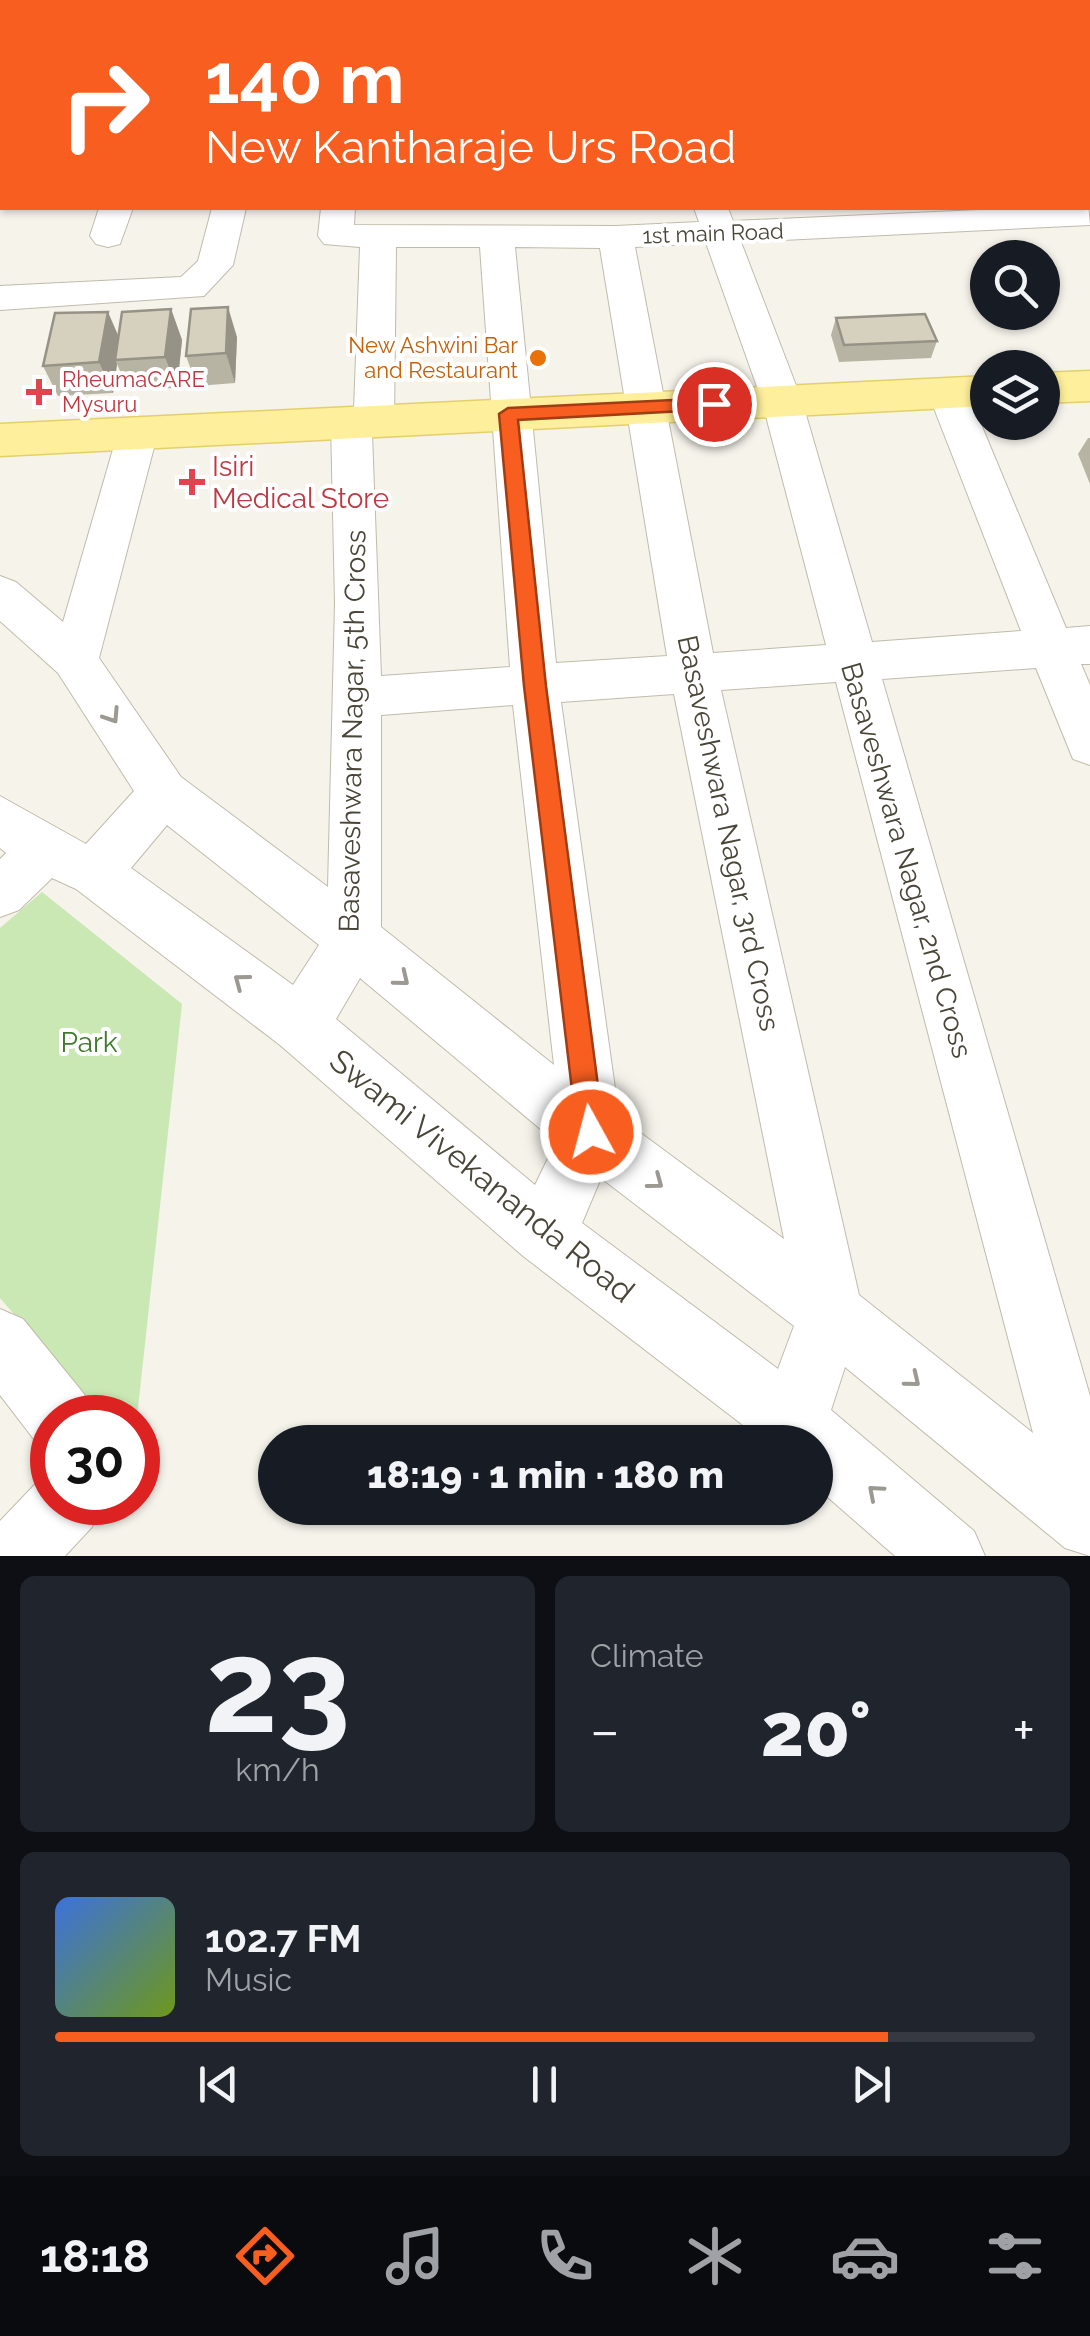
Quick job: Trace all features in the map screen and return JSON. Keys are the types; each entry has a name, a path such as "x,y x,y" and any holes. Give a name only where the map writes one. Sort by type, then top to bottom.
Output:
{"main road":[{"path":"1060,387 1090,386"},
{"path":"0,440 968,392"}],"street":[{"path":"0,298 191,288 215,265 229,210"},
{"name":"1st main Road","path":"337,222 378,237 497,237 716,220 1085,213"},
{"name":"Basaveshwara Nagar, 2nd Cross","path":"716,220 782,401 1090,1520"},
{"name":"Basaveshwara Nagar, 3rd Cross","path":"582,228 646,408 694,675 832,1314"},
{"name":"Basaveshwara Nagar, 5th Cross","path":"300,1025 354,939 363,422 378,237"},
{"path":"497,237 508,414 535,686 591,1132 545,1234"},
{"path":"968,392 1071,647 1090,744"},
{"path":"75,660 138,432"},
{"path":"0,594 75,660 163,793 1090,1520"},
{"path":"357,697 1071,647"},
{"path":"0,892 47,847 163,793"},
{"name":"Swami Vivekananda Road","path":"47,847 300,1025 545,1234 793,1422 948,1556"},
{"path":"793,1422 832,1314"},
{"path":"0,1342 42,1395"},
{"path":"16,1556 45,1525"},
{"path":"1083,1556 1090,1532"}],"green space":[{"name":"Park","path":"42,892 182,1004 139,1395 84,1395 0,1298 0,928"}],"building":[{"path":"228,307 226,353 186,356 191,309"},
{"path":"171,309 165,357 115,360 122,312"},
{"path":"108,312 99,362 43,366 55,313"},
{"path":"925,314 937,341 844,345 836,318"}],"place":[{"name":"New Ashwini Bar and Restaurant","path":"538,358"},
{"name":"RheumaCARE Mysuru","path":"39,392"},
{"name":"Isiri Medical Store","path":"192,482"}],"route":[{"path":"591,1132 535,686 508,414 714,404"}]}
